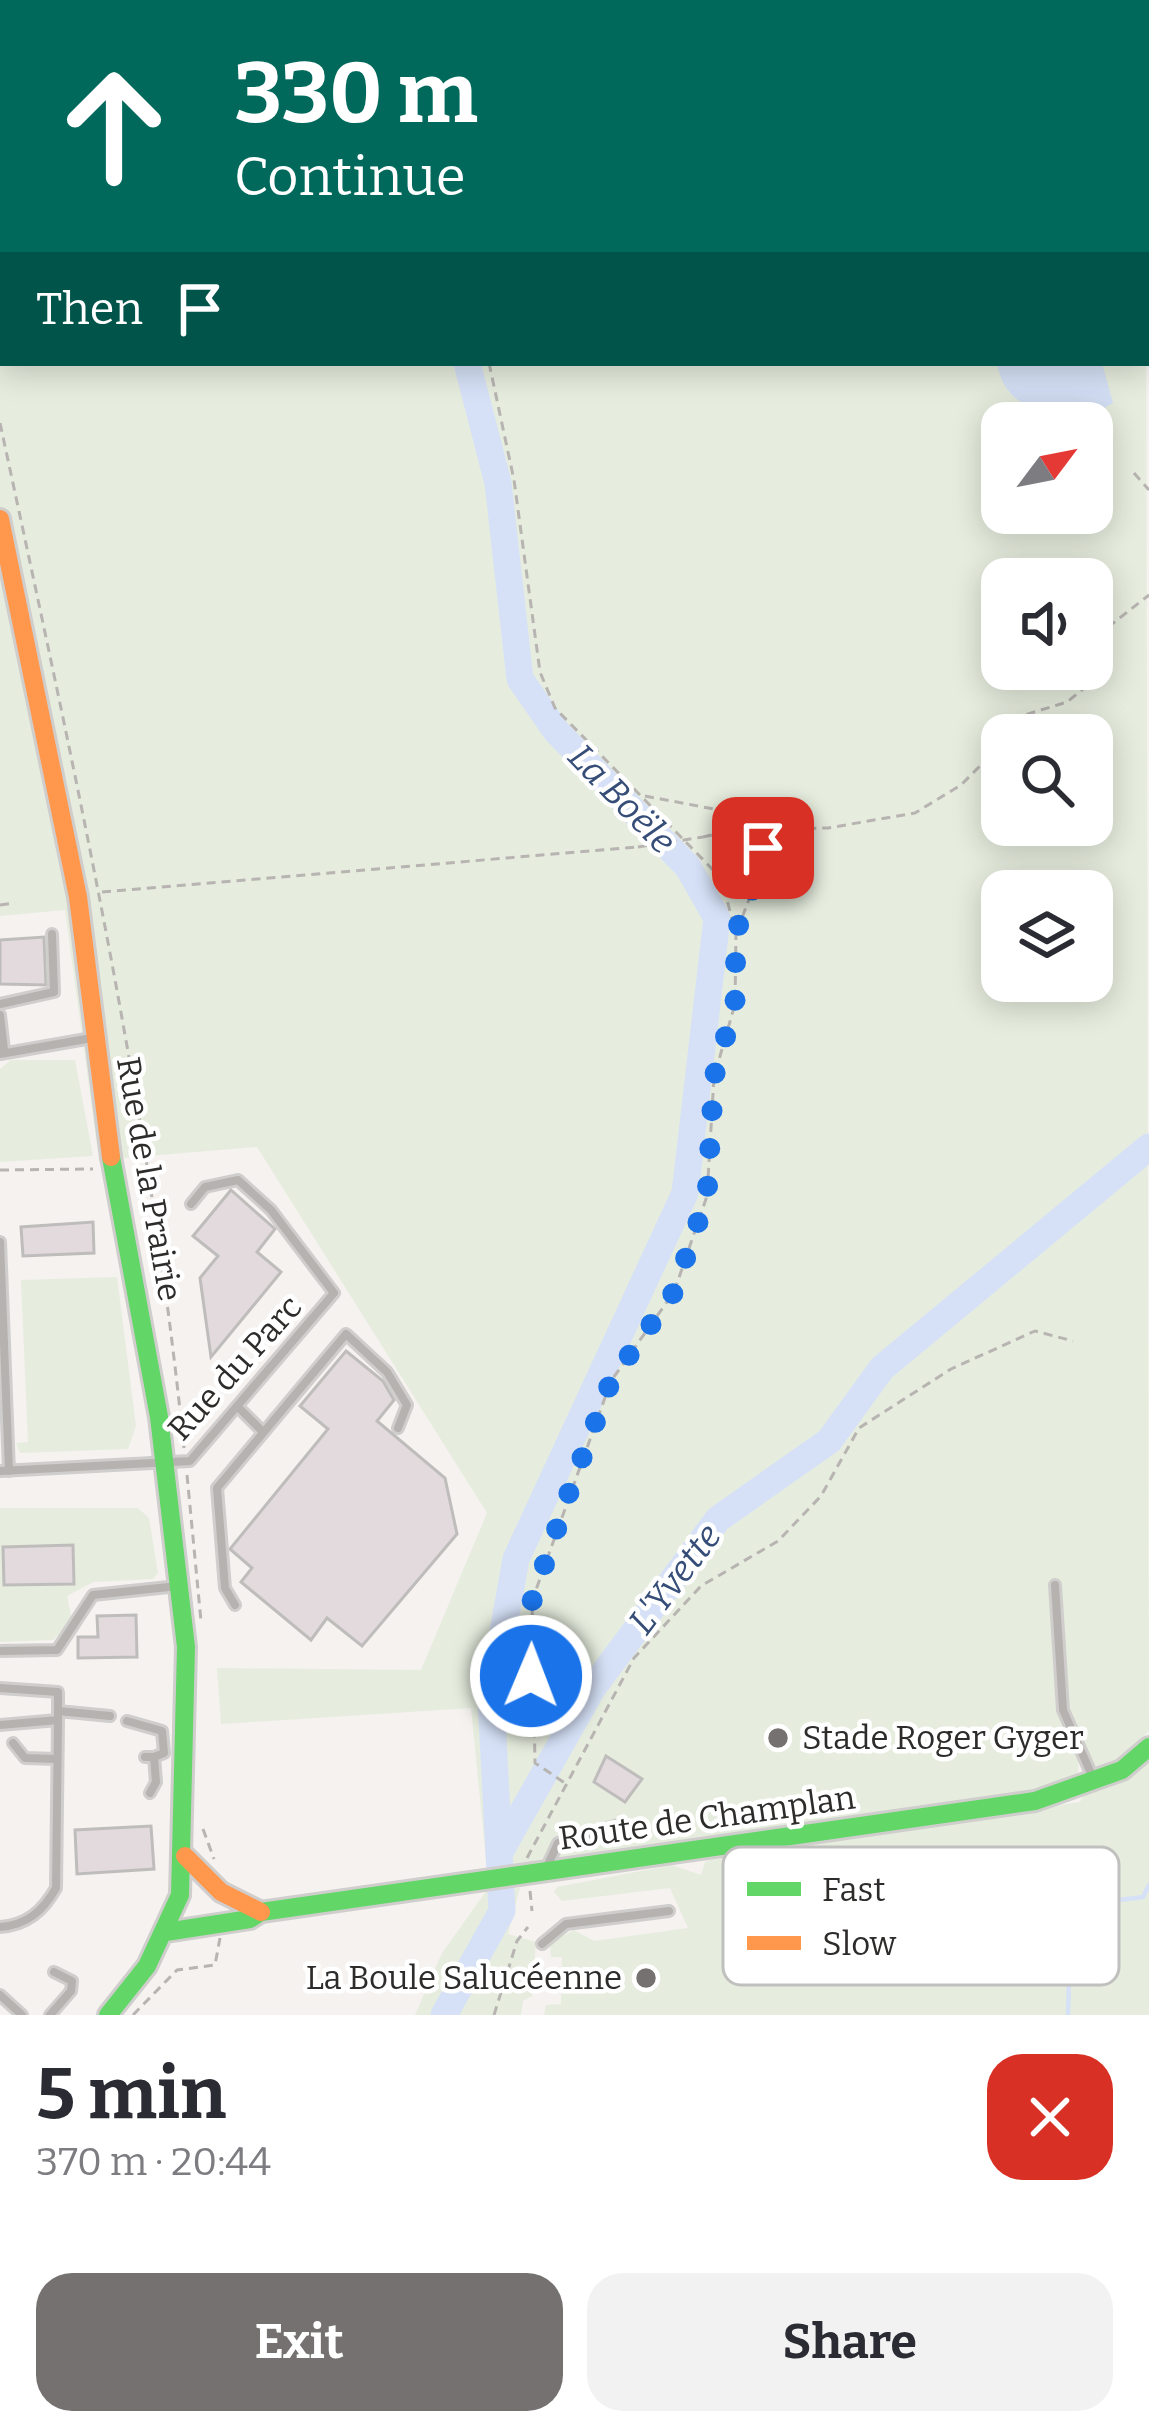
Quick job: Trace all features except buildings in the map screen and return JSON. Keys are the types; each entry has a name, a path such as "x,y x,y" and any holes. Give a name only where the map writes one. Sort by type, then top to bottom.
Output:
{"street":[{"name":"Rue de la Prairie","path":"0,519 78,897 113,1168 176,1464 179,1586 186,1647 185,1856"},
{"name":"Route de Champlan","path":"166,1932 250,1919 262,1912 1035,1801 1122,1770 1149,1747"},
{"path":"185,1856 221,1892 262,1912"},
{"path":"108,2015 166,1932 185,1856"}],"lane":[{"path":"0,1004 54,992 52,934"},
{"path":"0,1015 2,1052 94,1038"},
{"name":"Rue du Parc","path":"176,1464 237,1406 334,1293 271,1210 238,1180 205,1187 191,1204"},
{"path":"0,1242 4,1471 176,1464"},
{"path":"236,1605 225,1588 217,1488 346,1334 387,1372 407,1405 398,1428"},
{"path":"237,1406 263,1432"},
{"path":"0,1651 57,1650 79,1624 92,1595 179,1586"},
{"path":"1055,1586 1063,1710 1094,1780"},
{"path":"0,1688 58,1692 56,1888 46,1906 20,1925 0,1927"},
{"path":"0,1725 58,1716 110,1716"},
{"path":"127,1721 162,1731 164,1754 149,1757 156,1782 150,1793"},
{"path":"13,1743 25,1758 57,1759"},
{"path":"537,1874 558,1844 618,1825"},
{"path":"542,1944 566,1924 669,1911"},
{"path":"50,2015 70,1991 72,1981 54,1972"},
{"path":"0,1996 22,2015"}],"path":[{"path":"490,366 514,480 540,672 555,708 721,878 736,932 735,1004 714,1077 707,1196 674,1292 611,1381 532,1601 535,1762 565,1783"},
{"path":"0,423 137,1084 166,1270 176,1464 202,1634"},
{"path":"1134,473 1149,490"},
{"path":"1113,623 1149,595"},
{"path":"1028,714 1067,702 1083,690"},
{"path":"103,892 638,847 735,830 828,828 916,813 961,785 981,765"},
{"path":"644,796 719,810 735,830"},
{"path":"736,932 762,865 758,831"},
{"path":"0,905 15,904"},
{"path":"0,1170 113,1168"},
{"path":"532,1911 537,1874 526,1853 634,1658 701,1586 778,1540 821,1496 859,1428 951,1369 1035,1331 1073,1341"},
{"path":"203,1814 209,1849 223,1879 221,1892"},
{"path":"133,2015 177,1970 215,1965 220,1921"},
{"path":"494,2015 517,1941 528,1927"}],"green space":[{"path":"0,366 1146,366 1149,1731 1135,1744 1149,1745 1149,2015 544,2015 546,2005 561,2004 562,1957 551,1957 550,1943 574,1930 594,1941 688,1928 670,1888 562,1901 554,1892 557,1887 672,1865 701,1875 705,1862 723,1857 723,1985 1119,1985 1119,1847 786,1847 1080,1802 1088,1787 1079,1755 1077,1785 487,1870 471,1708 221,1724 217,1668 421,1670 487,1513 257,1147 99,1160 65,910 0,916"},
{"path":"11,1060 75,1060 93,1156 0,1162 0,1069"},
{"path":"117,1277 136,1426 128,1449 20,1453 16,1443 28,1442 21,1280"},
{"path":"0,1508 138,1508 149,1518 158,1573 153,1579 93,1582 67,1596 72,1621 53,1640 0,1642","holes":["73,1546 73,1584 4,1585 3,1547"]},
{"path":"520,1888 508,1934 536,1942 532,1996 523,2001 521,2015 415,2015 442,1953 487,1890"}],"water":[{"path":"998,366 1103,366 1113,402 1022,402 1007,389"}],"waterway":[{"name":"La Boële","path":"444,2015 502,1911 491,1699 516,1559 685,1193 717,918 688,867 556,731 520,679 498,483 468,366"},
{"name":"L'Yvette","path":"501,1850 592,1689 718,1519 829,1441 882,1368 1149,1147"},
{"path":"1119,1900 1143,1897 1149,1885"},
{"path":"1068,2015 1069,1985"}],"traffic: fast":[{"path":"108,2015 147,1966 180,1895 186,1647 159,1417 111,1157"},
{"path":"166,1932 250,1919 261,1912 1035,1801 1122,1770 1149,1747"}],"traffic: slow":[{"path":"0,519 78,897 111,1157"},
{"path":"185,1856 221,1892 261,1912"}],"place":[{"name":"Stade Roger Gyger","path":"778,1738"},
{"name":"La Boule Salucéenne","path":"646,1978"}],"route":[{"path":"531,1676 532,1601 571,1487 611,1381 674,1292 707,1196 714,1077 735,1004 736,932 748,909 763,848"}]}
